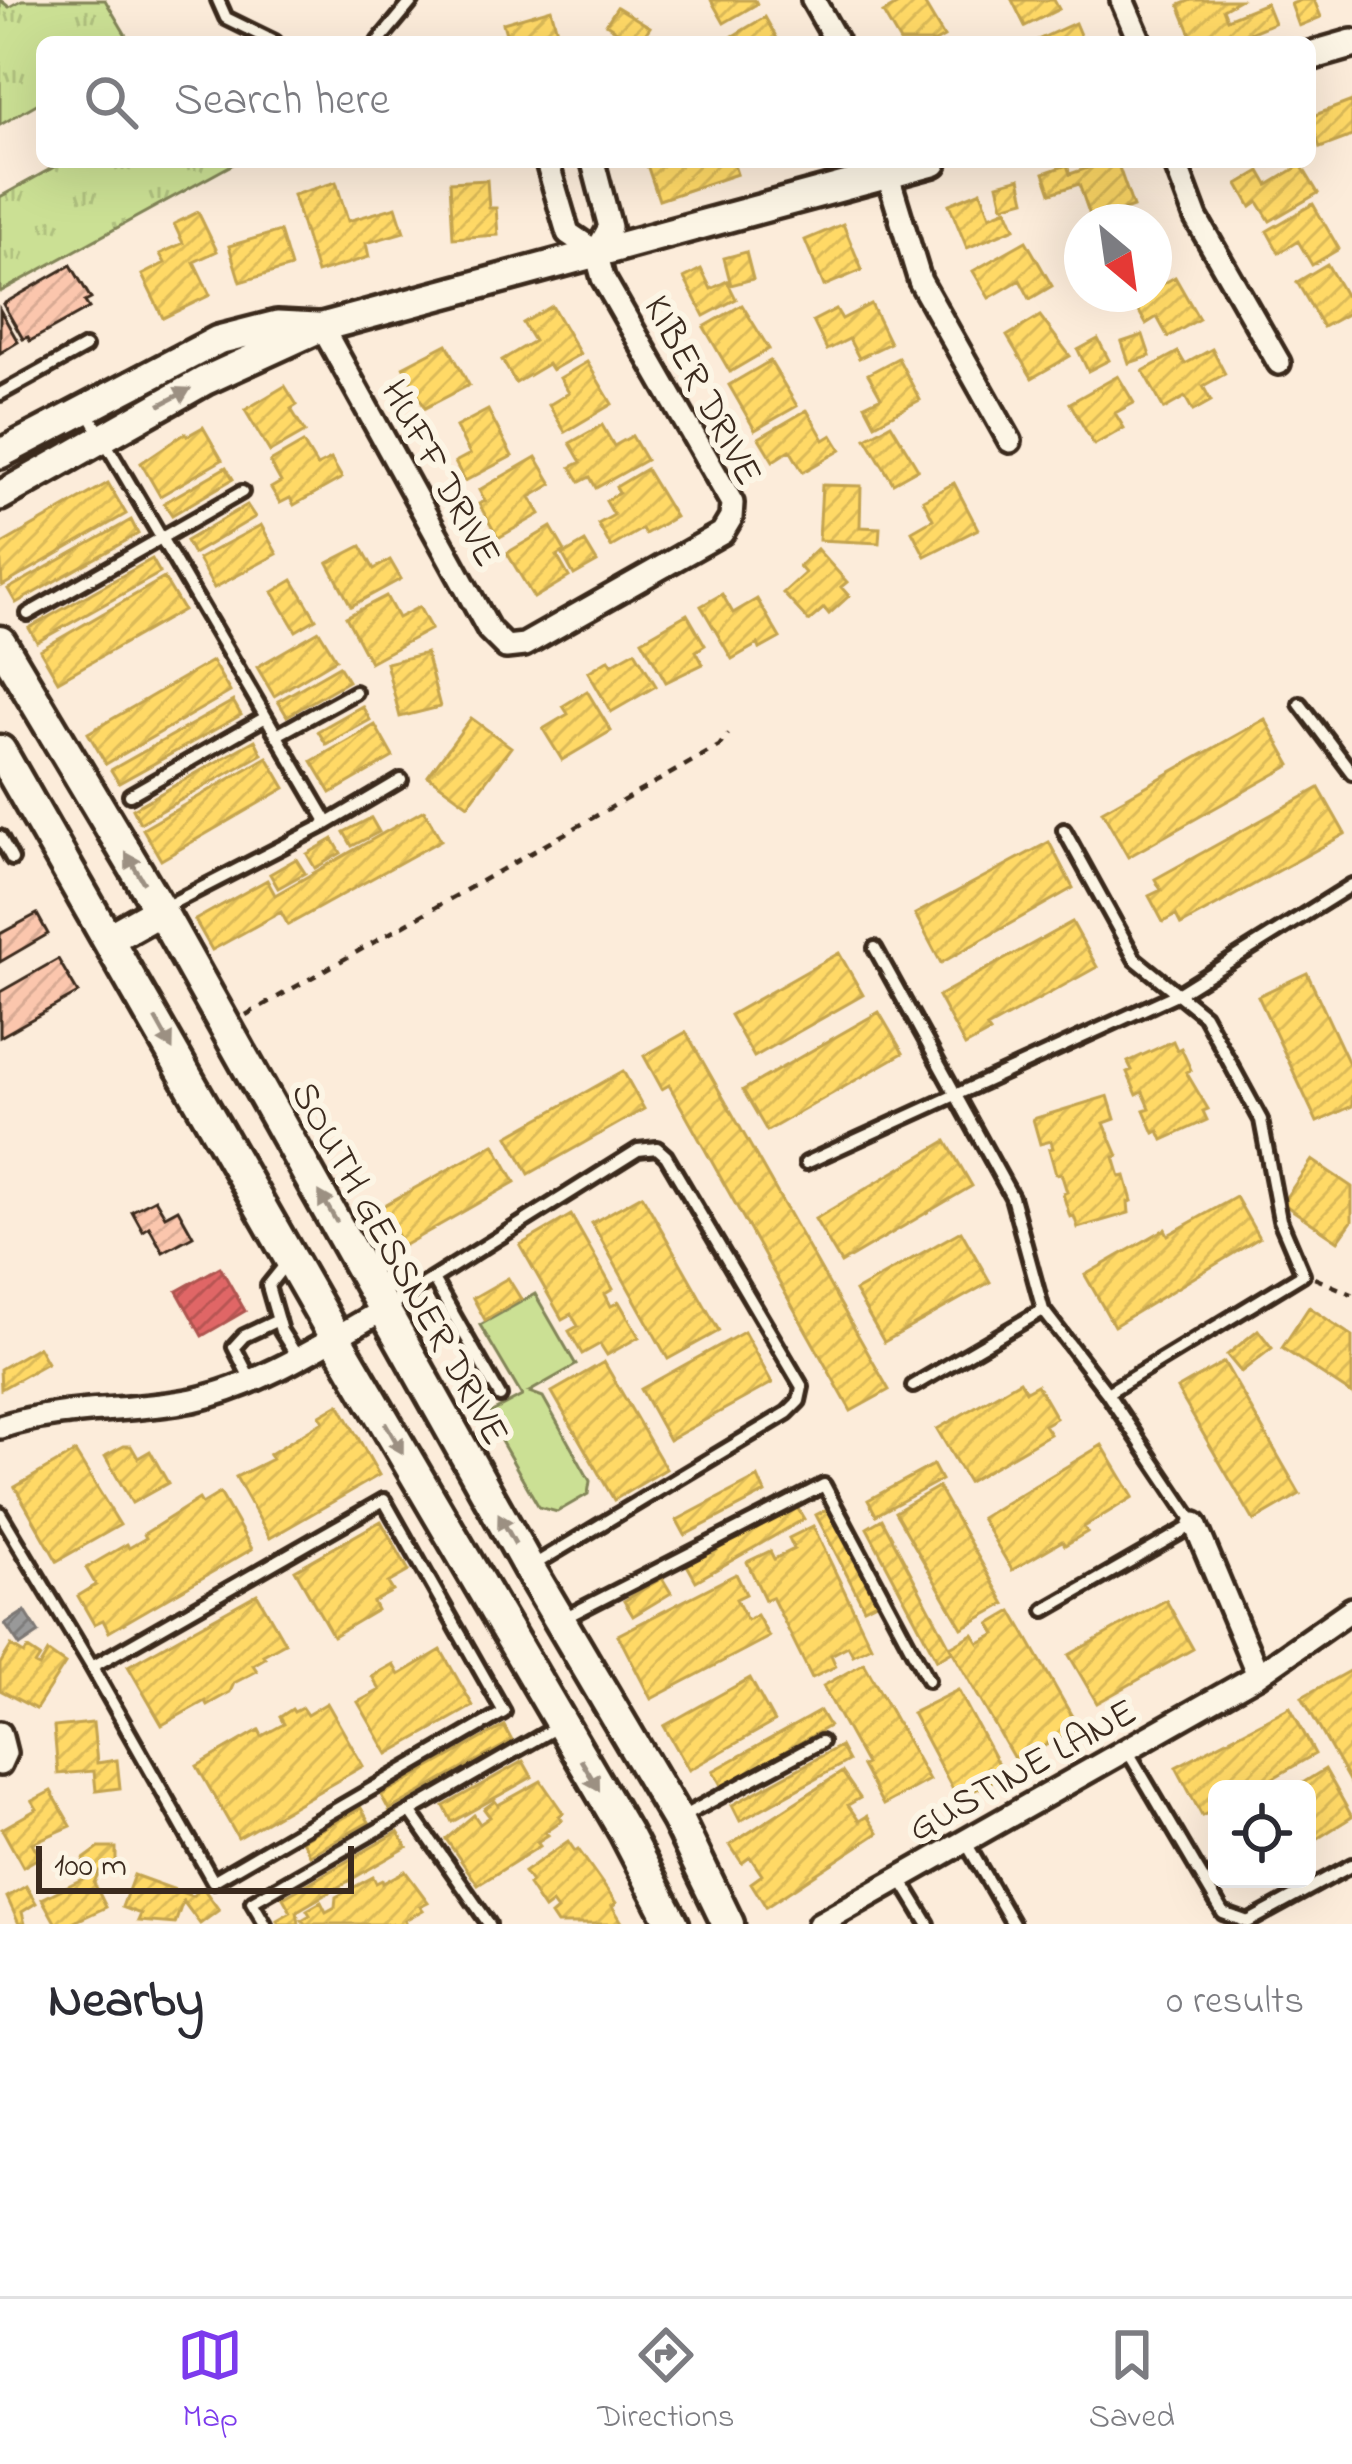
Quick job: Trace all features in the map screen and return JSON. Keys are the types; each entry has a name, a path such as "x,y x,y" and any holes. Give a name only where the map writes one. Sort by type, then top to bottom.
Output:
{"main road":[{"name":"SOUTH GESSNER DRIVE","path":"0,643 160,910 529,1568 677,1819 728,1924"},
{"path":"3,764 110,938 335,1337 625,1832 673,1924"},
{"path":"110,938 160,910"},
{"path":"539,1688 584,1663"}],"street":[{"path":"813,0 834,36"},
{"path":"1123,0 1138,36"},
{"path":"1316,54 1352,44"},
{"path":"549,168 568,233 596,252"},
{"path":"595,168 610,227 596,252"},
{"path":"1177,168 1196,218 1279,363"},
{"path":"0,496 205,382 322,327 885,169 920,281 1010,441"},
{"name":"KIBER DRIVE","path":"506,647 524,645 722,533 731,518 732,503 603,278 596,252"},
{"path":"0,454 218,340 277,325 322,327"},
{"name":"HUFF DRIVE","path":"322,327 489,630 506,647"},
{"path":"0,1427 47,1413 192,1400 298,1358 386,1308"},
{"path":"1195,1524 1258,1675"},
{"name":"GUSTINE LANE","path":"819,1924 1258,1675 1352,1609"},
{"path":"0,1733 5,1753 0,1764"}],"lane":[{"path":"218,0 226,18 263,36"},
{"path":"383,36 413,0"},
{"path":"0,394 85,347"},
{"path":"86,408 328,823"},
{"path":"28,614 242,492"},
{"path":"277,735 355,692"},
{"path":"1300,704 1352,772"},
{"path":"130,795 266,716"},
{"path":"160,910 401,780"},
{"path":"1064,830 1136,959 1204,1015 1261,1120 1280,1220 1303,1274 1107,1393"},
{"path":"0,837 12,859"},
{"path":"806,1163 1179,993 1352,885"},
{"path":"875,948 1012,1197 1043,1310 1107,1393 1195,1524 1045,1610"},
{"path":"386,1308 638,1150 657,1148 802,1387 799,1401 787,1413 529,1568"},
{"path":"290,1258 268,1286 278,1320 298,1358"},
{"path":"433,1279 500,1396"},
{"path":"913,1386 1043,1310"},
{"path":"251,1380 234,1347 244,1336 278,1320"},
{"path":"560,1620 824,1485 928,1680"},
{"path":"0,1513 213,1881 504,1712 384,1500 92,1666"},
{"path":"265,1924 252,1902 560,1725"},
{"path":"677,1819 821,1742"},
{"path":"1127,1750 1223,1913 1248,1922 1352,1865"},
{"path":"411,1812 489,1924"},
{"path":"964,1841 1013,1924"},
{"path":"900,1878 928,1924"}],"path":[{"path":"225,1027 719,746 728,734"},
{"path":"1303,1274 1352,1294"}],"green space":[{"path":"0,0 9,7 22,0 105,0 126,36 36,36 36,104 0,125"},
{"path":"52,168 226,168 0,292 0,197"},
{"path":"535,1294 576,1365 529,1392 543,1397 590,1481 588,1494 557,1512 539,1507 486,1415 522,1396 480,1325"}],"building: Homes":[{"path":"711,0 755,0 757,4 724,23"},
{"path":"905,0 922,0 943,36 896,36 883,13"},
{"path":"1012,0 1054,0 1059,9 1025,26"},
{"path":"1191,0 1239,0 1223,9 1227,19 1266,3 1274,23 1243,36 1192,36 1179,5"},
{"path":"1314,0 1321,17 1299,26 1291,4"},
{"path":"617,7 650,27 644,36 624,36 606,24"},
{"path":"551,9 558,36 507,36 503,23"},
{"path":"765,17 776,36 733,36"},
{"path":"1075,23 1080,36 1046,36"},
{"path":"1352,101 1352,136 1320,148 1316,115"},
{"path":"648,168 735,168 737,174 659,200"},
{"path":"1068,168 1070,174 1088,168 1119,168 1132,204 1086,204 1079,184 1051,193 1044,173"},
{"path":"1303,168 1318,193 1270,221 1258,202 1251,207 1238,184 1260,171 1268,185"},
{"path":"1020,178 1025,200 1003,206 998,184"},
{"path":"487,180 498,235 453,238 450,182"},
{"path":"336,182 348,221 396,207 404,232 366,243 369,257 317,273 293,195"},
{"path":"981,191 990,216 1007,209 1015,228 967,248 949,204"},
{"path":"1313,204 1339,249 1312,265 1298,241 1279,253 1267,231"},
{"path":"198,212 217,251 194,262 210,295 163,318 142,275 165,263 160,254 183,243 174,224"},
{"path":"843,224 862,270 824,286 805,240"},
{"path":"280,231 291,267 240,282 229,246"},
{"path":"1026,241 1052,286 1030,299 1020,280 989,298 973,271"},
{"path":"746,252 753,279 731,285 724,258"},
{"path":"1327,264 1345,295 1352,290 1352,311 1323,327 1297,282"},
{"path":"701,269 711,289 727,281 736,299 704,316 684,278"},
{"path":"1172,279 1199,319 1168,337 1157,317 1146,324 1139,312 1172,312"},
{"path":"871,304 890,343 859,358 849,339 827,350 813,321 836,309 842,319"},
{"path":"742,305 769,349 730,372 704,327"},
{"path":"552,306 580,354 552,370 548,364 516,383 502,360 534,341 523,323"},
{"path":"1040,316 1070,356 1032,378 1007,336"},
{"path":"1143,335 1150,356 1129,363 1122,342"},
{"path":"1098,339 1109,360 1088,371 1078,350"},
{"path":"447,344 469,385 425,408 403,367"},
{"path":"1212,349 1225,374 1203,386 1211,401 1193,411 1185,397 1164,409 1143,371 1178,352 1185,364"},
{"path":"898,358 920,400 875,424 865,405 881,397 868,374"},
{"path":"770,361 797,406 755,430 729,385"},
{"path":"587,362 612,404 565,432 549,405 569,393 560,378"},
{"path":"1118,376 1134,403 1115,413 1124,428 1094,445 1070,403"},
{"path":"285,386 297,405 291,409 305,432 270,452 245,410"},
{"path":"488,410 512,456 465,481 455,462 470,454 456,427"},
{"path":"807,410 824,440 832,435 841,450 803,472 790,450 773,461 759,438"},
{"path":"891,424 918,469 893,483 866,438"},
{"path":"602,425 614,446 632,436 646,460 596,488 590,477 580,482 571,467 581,462 570,443"},
{"path":"203,427 222,460 160,496 141,463 185,433"},
{"path":"303,443 317,466 331,459 342,478 294,505 290,498 280,503 271,488 281,482 270,462"},
{"path":"536,457 552,484 530,497 540,514 498,538 479,504 485,501 479,490"},
{"path":"226,467 233,479 172,515 164,503"},
{"path":"646,469 675,517 611,547 598,524 614,515 606,501 619,493 616,487"},
{"path":"108,483 126,514 2,586 0,545"},
{"path":"954,483 978,529 925,556 912,531 933,519 923,500"},
{"path":"822,485 861,486 860,527 880,528 879,543 819,540"},
{"path":"247,505 255,517 193,554 186,541"},
{"path":"131,520 138,534 16,603 8,589"},
{"path":"261,525 277,554 214,588 198,559"},
{"path":"551,527 565,551 557,556 569,577 534,598 507,553"},
{"path":"585,542 597,562 574,575 563,555"},
{"path":"361,546 374,569 390,560 401,579 351,606 328,563"},
{"path":"817,549 847,582 841,587 849,596 829,614 824,608 809,621 783,593 805,573 799,566"},
{"path":"152,559 160,573 37,642 29,628"},
{"path":"164,578 183,610 58,681 40,650"},
{"path":"293,580 316,619 296,631 273,592"},
{"path":"722,594 733,613 757,599 780,638 732,659 701,606"},
{"path":"386,596 398,618 419,607 431,629 370,662 346,617"},
{"path":"687,614 705,645 696,651 703,664 666,682 642,640"},
{"path":"319,631 336,659 274,696 257,667"},
{"path":"635,651 656,686 611,712 588,672"},
{"path":"426,653 440,707 400,717 386,663"},
{"path":"212,661 230,692 106,764 88,733"},
{"path":"339,666 348,681 287,716 278,701"},
{"path":"587,691 611,731 562,760 543,729 568,714 563,706"},
{"path":"233,701 241,715 119,783 111,770"},
{"path":"362,706 370,720 326,744 318,731"},
{"path":"471,718 511,747 468,805 428,776"},
{"path":"1265,719 1291,765 1128,857 1102,811"},
{"path":"375,725 393,757 331,793 312,761"},
{"path":"255,740 262,754 140,823 133,809"},
{"path":"267,757 285,788 161,860 143,829"},
{"path":"1319,788 1345,834 1181,925 1176,915 1163,922 1149,896 1161,890 1155,879"},
{"path":"424,810 441,840 288,925 281,912 212,950 195,920 267,880 275,895"},
{"path":"371,818 379,832 352,846 344,832"},
{"path":"333,839 341,853 315,868 307,854"},
{"path":"1049,842 1073,888 941,963 915,914"},
{"path":"296,859 305,873 278,888 270,874"},
{"path":"1072,922 1097,967 987,1028 990,1032 965,1046 938,996"},
{"path":"839,953 863,995 754,1057 730,1015"},
{"path":"1307,973 1352,1070 1352,1106 1317,1122 1258,996"},
{"path":"879,1012 903,1053 767,1131 743,1090"},
{"path":"686,1032 889,1390 851,1411 669,1085 662,1089 644,1056"},
{"path":"1173,1041 1177,1050 1181,1048 1191,1070 1186,1072 1208,1109 1203,1111 1207,1120 1163,1140 1159,1131 1154,1133 1144,1110 1150,1108 1143,1092 1137,1095 1128,1062"},
{"path":"623,1071 644,1109 529,1174 508,1136"},
{"path":"1108,1096 1115,1119 1104,1123 1132,1201 1128,1202 1129,1213 1078,1228 1074,1216 1070,1217 1061,1173 1056,1174 1051,1141 1040,1144 1033,1119"},
{"path":"946,1141 972,1186 841,1263 815,1219"},
{"path":"494,1144 515,1182 403,1246 381,1207"},
{"path":"1312,1160 1352,1187 1352,1221 1338,1241 1282,1203"},
{"path":"642,1195 719,1331 668,1359 592,1223"},
{"path":"1236,1197 1259,1238 1114,1326 1085,1275 1165,1229 1168,1235"},
{"path":"571,1215 613,1289 605,1294 611,1306 619,1302 639,1337 607,1355 600,1344 582,1354 569,1331 578,1326 571,1314 562,1319 520,1245"},
{"path":"961,1231 990,1282 884,1342 855,1291"},
{"path":"508,1278 521,1299 485,1320 473,1298"},
{"path":"1309,1307 1352,1336 1352,1394 1282,1348"},
{"path":"1258,1330 1272,1348 1241,1372 1227,1355"},
{"path":"744,1332 772,1383 669,1440 641,1389"},
{"path":"38,1347 47,1363 1,1389 0,1369"},
{"path":"604,1362 666,1469 614,1500 552,1392"},
{"path":"1224,1362 1300,1494 1254,1521 1177,1389"},
{"path":"1020,1381 1026,1391 1037,1385 1056,1418 1044,1425 1050,1434 968,1482 937,1429"},
{"path":"339,1404 379,1475 270,1538 236,1477 272,1459 269,1455 323,1421 320,1415"},
{"path":"1102,1445 1133,1497 1084,1527 1087,1532 1012,1570 981,1518"},
{"path":"131,1446 138,1458 150,1451 168,1483 132,1503 105,1456"},
{"path":"75,1452 120,1525 57,1561 15,1487"},
{"path":"933,1465 941,1480 876,1515 868,1500"},
{"path":"758,1477 765,1493 685,1535 677,1520"},
{"path":"938,1487 1005,1604 962,1628 895,1512"},
{"path":"220,1493 252,1549 109,1632 103,1620 94,1624 78,1596 96,1585 86,1568 146,1538 144,1534 199,1499 202,1504"},
{"path":"795,1504 804,1519 696,1581 687,1565"},
{"path":"831,1507 880,1600 864,1608 816,1515"},
{"path":"882,1519 952,1651 937,1660 867,1528"},
{"path":"381,1521 409,1571 388,1583 393,1591 373,1602 377,1610 333,1636 295,1570"},
{"path":"813,1526 871,1646 853,1655 848,1646 831,1655 836,1666 812,1678 772,1597 765,1600 747,1562 770,1551 774,1559 794,1549 789,1538"},
{"path":"736,1574 746,1594 736,1599 747,1620 757,1615 769,1637 651,1699 618,1635"},
{"path":"662,1578 671,1593 633,1616 624,1601"},
{"path":"257,1594 285,1643 263,1655 253,1665 257,1671 234,1683 230,1692 162,1725 128,1666"},
{"path":"1166,1600 1193,1649 1097,1703 1069,1655"},
{"path":"1012,1611 1078,1727 1016,1762 950,1647 973,1634 979,1643 996,1634 990,1624"},
{"path":"11,1646 40,1657 35,1665 39,1667 48,1652 65,1664 36,1709 0,1690 0,1664"},
{"path":"441,1650 473,1706 388,1754 358,1702 380,1690 372,1676 393,1664 399,1675"},
{"path":"864,1663 929,1780 883,1805 823,1686"},
{"path":"1349,1671 1352,1676 1352,1786 1302,1697"},
{"path":"750,1678 774,1722 689,1770 664,1726"},
{"path":"958,1690 1004,1775 958,1799 912,1713"},
{"path":"327,1703 363,1766 238,1838 197,1766 259,1730 262,1736 284,1724 280,1717 292,1709 302,1708 307,1715"},
{"path":"1290,1707 1315,1754 1270,1780 1208,1780 1208,1813 1202,1816 1176,1767"},
{"path":"820,1711 829,1726 722,1787 713,1771"},
{"path":"93,1723 97,1763 117,1760 120,1788 96,1791 94,1771 58,1774 54,1727"},
{"path":"504,1726 512,1741 389,1810 381,1795"},
{"path":"840,1746 848,1761 740,1821 732,1805"},
{"path":"523,1761 532,1777 452,1822 444,1806"},
{"path":"1325,1769 1352,1817 1316,1839 1316,1780 1307,1780"},
{"path":"842,1772 860,1798 848,1805 859,1821 867,1816 878,1833 766,1907 751,1883 762,1875 750,1857 742,1863 730,1845"},
{"path":"541,1781 563,1813 562,1820 545,1832 548,1835 537,1842 540,1846 478,1885 446,1839 474,1815 480,1824 490,1817 484,1809 495,1801 498,1805"},
{"path":"51,1791 71,1826 32,1843 40,1857 23,1867 2,1829 37,1809 32,1801"},
{"path":"361,1808 369,1822 310,1855 302,1840"},
{"path":"398,1832 407,1847 297,1911 299,1924 279,1924 277,1920 291,1912 283,1898"},
{"path":"568,1841 616,1903 612,1906 623,1924 557,1924 551,1915 557,1910 552,1903 544,1909 528,1885 531,1882 524,1872"},
{"path":"99,1848 116,1848 116,1870 99,1871 94,1883 106,1907 70,1924 56,1924 42,1899 86,1877 79,1875 84,1859"},
{"path":"405,1871 428,1902 405,1920 407,1924 305,1924 302,1920 310,1915 307,1910 321,1902 326,1912 335,1907 336,1897 373,1877 376,1883 383,1883"},
{"path":"134,1875 192,1896 203,1888 219,1910 200,1924 183,1901 175,1924 138,1921 141,1914 122,1907"},
{"path":"26,1886 36,1903 22,1912 25,1924 19,1924 7,1897"}],"building: Shops":[{"path":"220,1267 245,1311 202,1336 177,1291"}],"building: Industry":[{"path":"25,1611 39,1633 20,1646 5,1624"}],"building: Other":[{"path":"71,265 91,299 85,302 89,308 30,341 23,339 3,304"},
{"path":"0,310 18,342 0,353"},
{"path":"37,914 48,934 0,962 0,934"},
{"path":"58,959 78,993 0,1037 0,992"},
{"path":"155,1199 165,1216 178,1209 193,1236 163,1252 149,1227 143,1231 132,1211"}]}
